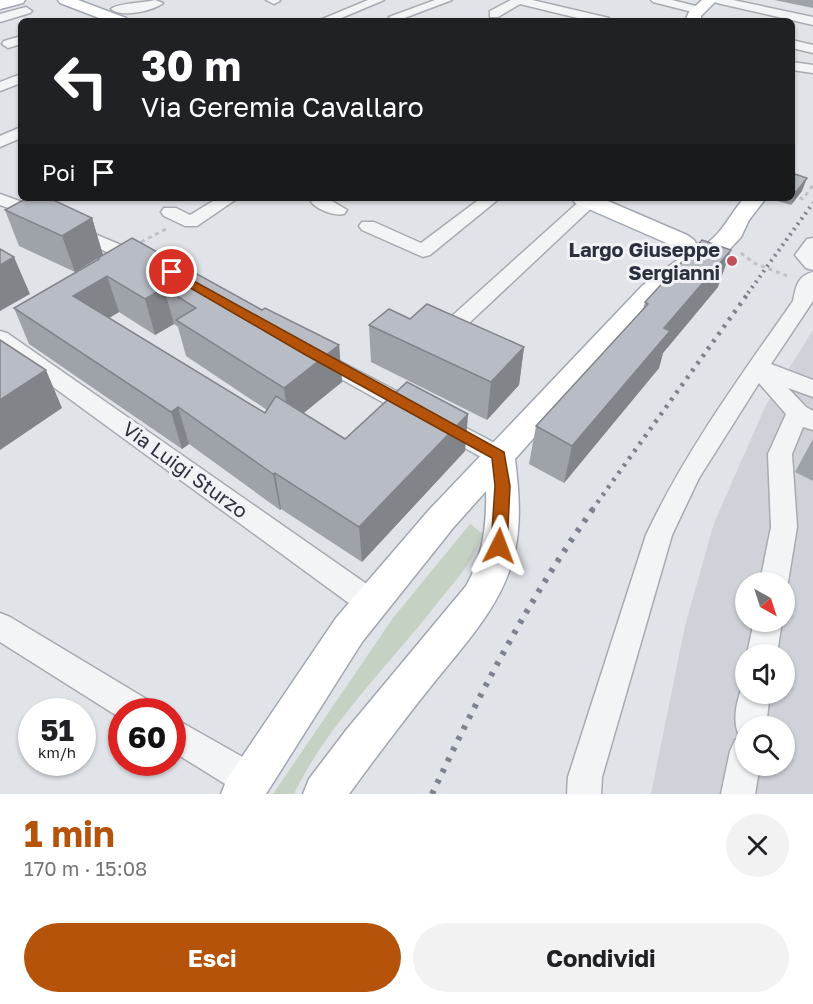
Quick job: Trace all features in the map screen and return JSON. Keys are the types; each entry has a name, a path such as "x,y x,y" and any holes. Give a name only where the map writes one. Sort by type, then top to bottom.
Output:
{"main road":[{"path":"65,0 114,15"},
{"path":"0,5 22,6"},
{"path":"589,201 686,244 706,249"},
{"path":"706,249 738,219 753,201"},
{"path":"246,787 349,630 441,519 651,291 706,249 733,232 738,219"},
{"path":"324,794 357,747 476,600 491,573 499,546 502,486 499,456"},
{"path":"441,519 456,513 478,512 494,527 499,546"}],"street":[{"path":"114,15 139,0"},
{"path":"331,18 378,0"},
{"path":"395,17 446,0"},
{"path":"494,14 518,0 593,18"},
{"path":"657,0 698,14"},
{"path":"717,0 813,21"},
{"path":"114,15 157,3"},
{"path":"18,30 0,18 22,6"},
{"path":"145,18 169,9"},
{"path":"8,44 18,41"},
{"path":"795,45 813,49"},
{"path":"795,66 813,69"},
{"path":"3,70 18,74"},
{"path":"0,87 18,77"},
{"path":"0,199 123,254 157,266"},
{"path":"21,207 32,201"},
{"path":"178,216 191,222 225,201"},
{"path":"368,226 423,251 488,201"},
{"path":"460,320 586,201"},
{"path":"813,243 804,255 813,263"},
{"path":"581,788 659,535 689,473 757,367 809,292"},
{"name":"Via Luigi Sturzo","path":"0,338 370,603"},
{"path":"299,346 499,456"},
{"path":"757,367 811,386"},
{"path":"757,367 806,418 780,454 784,527 776,572"},
{"path":"0,626 116,698"},
{"path":"186,743 246,787"},
{"path":"341,794 357,747"},
{"path":"738,794 741,776"}],"path":[{"path":"795,196 803,199 813,185"},
{"path":"123,254 178,216"},
{"path":"706,249 754,263 809,292"}],"shaded area":[{"path":"813,330 813,794 651,794 685,626 714,523 766,405"}],"green space":[{"path":"470,524 483,534 462,572 341,720 323,744 294,794 273,794 393,618"}],"building":[{"path":"795,174 807,178 795,192"},
{"path":"22,201 55,201 92,218 62,236 5,210"},
{"path":"132,238 262,310 265,308 339,345 284,388 176,320 196,308 164,288 145,299 107,276 73,296 265,413 276,396 345,439 407,382 468,414 359,527 275,473 273,474 178,407 171,412 14,308"},
{"path":"702,240 731,250 664,328 670,331 572,446 536,426 648,304 645,302"},
{"path":"0,249 14,257 0,265"},
{"path":"427,304 524,347 491,382 369,325 389,309 410,319"},
{"path":"0,340 46,370 0,400"}],"railway":[{"path":"748,293 813,203"},
{"path":"592,510 749,292"},
{"path":"432,794 468,720 526,612 593,509"}],"place":[{"name":"Largo Giuseppe Sergianni","path":"732,261"}],"route":[{"path":"172,272 308,351 499,456 502,486 499,546"}]}
